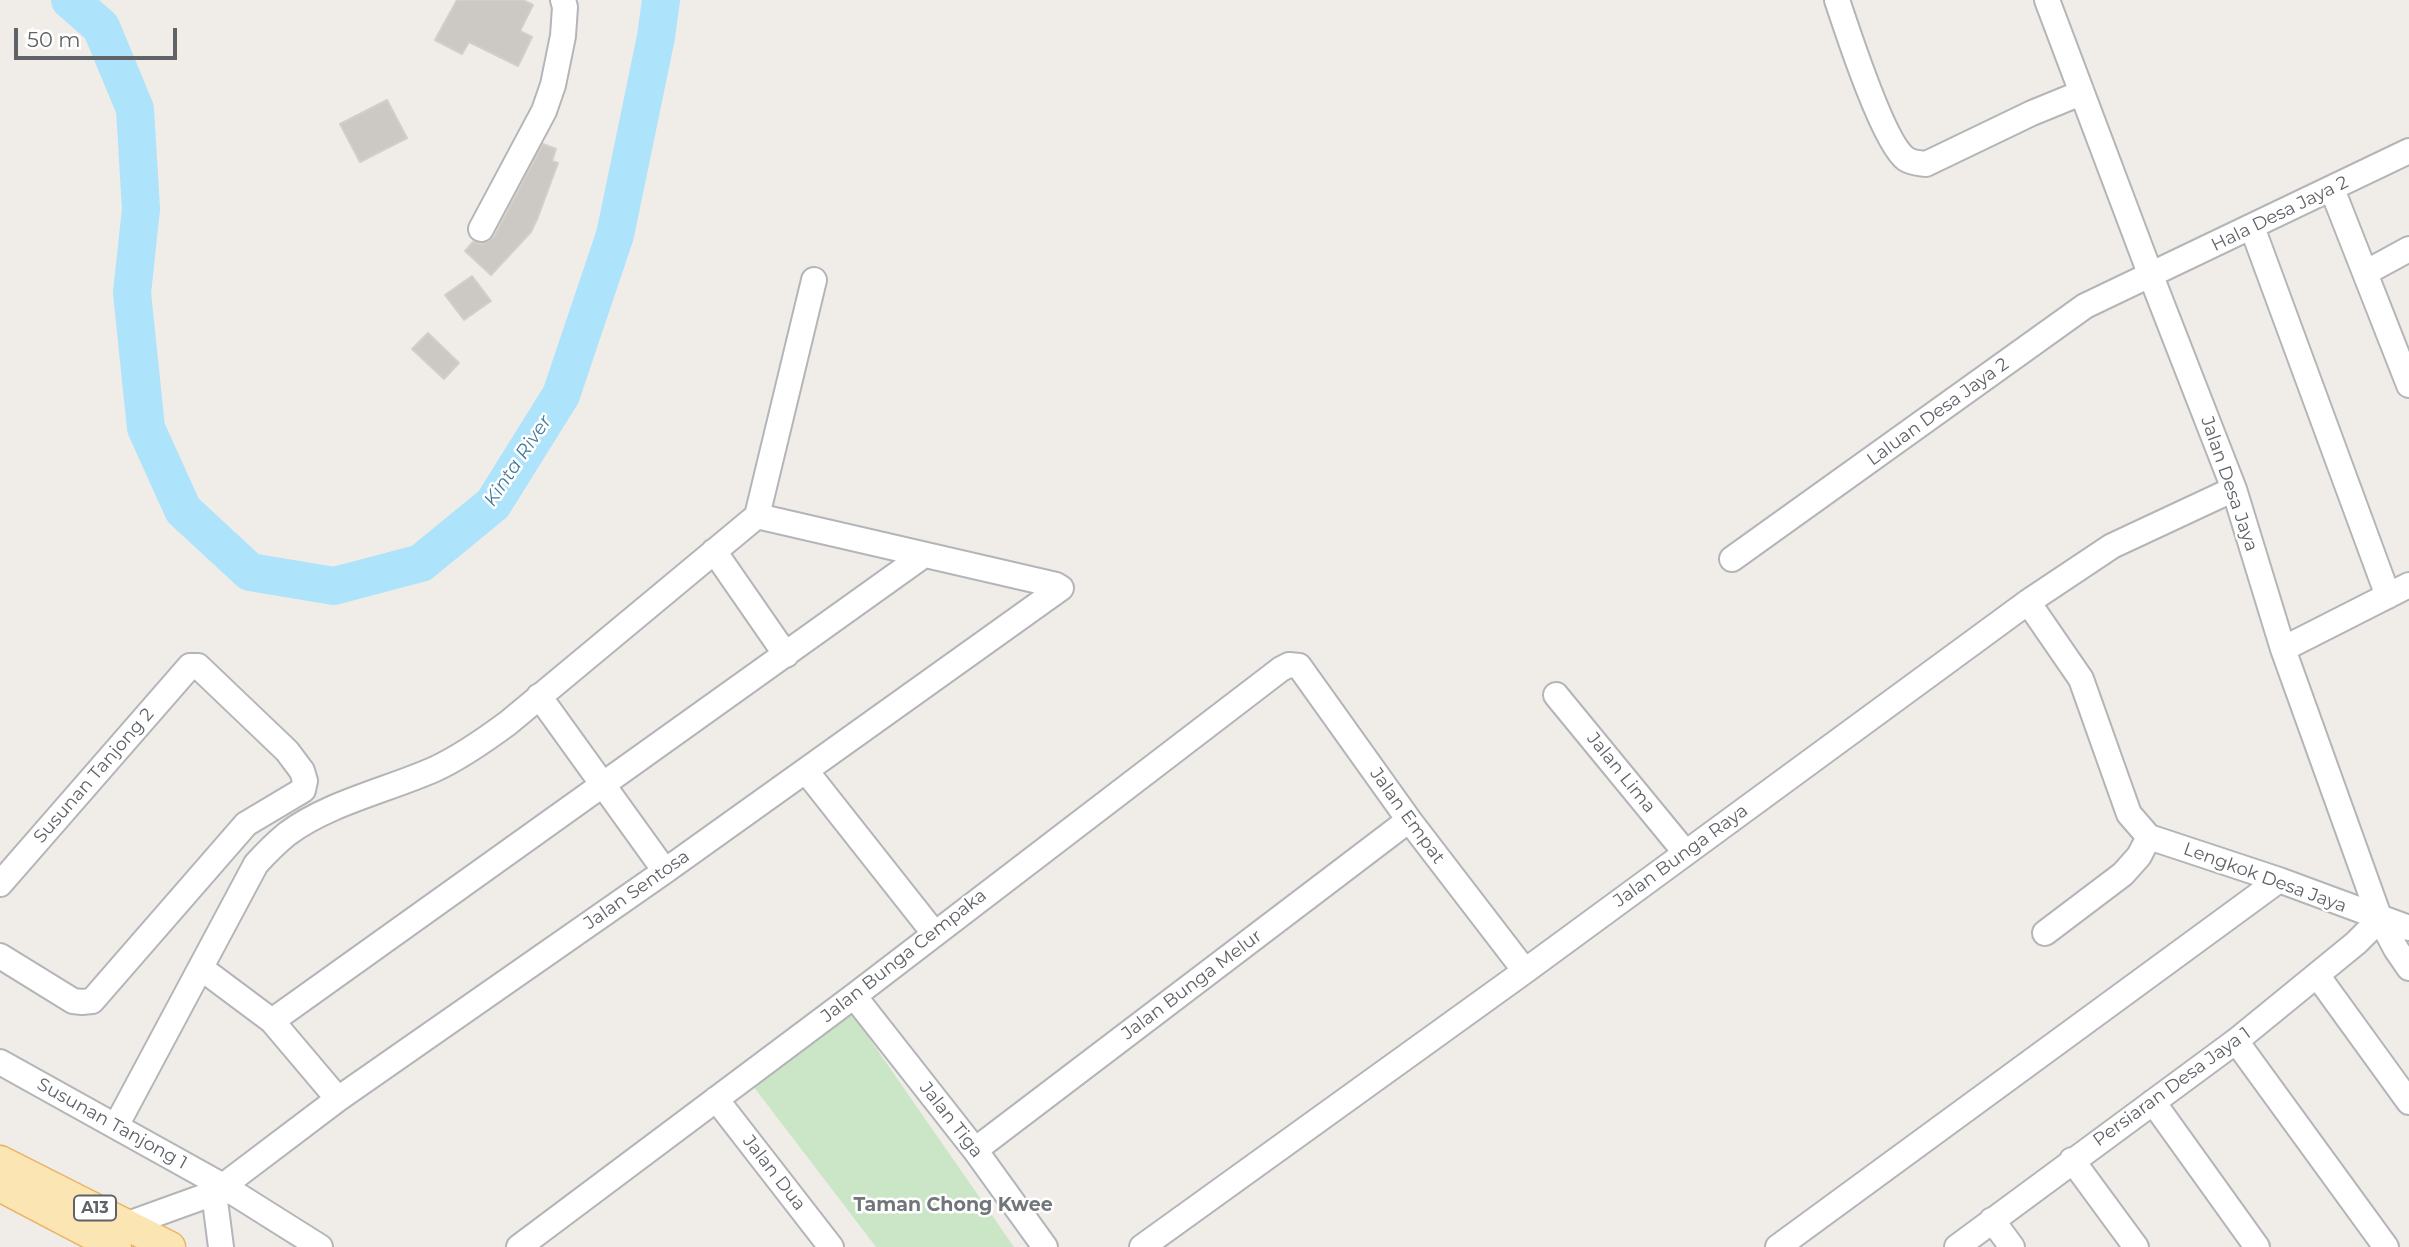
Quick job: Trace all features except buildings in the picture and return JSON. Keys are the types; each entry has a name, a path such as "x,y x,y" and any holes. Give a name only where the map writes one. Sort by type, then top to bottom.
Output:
{"main road":[{"name":"A13","path":"6,1183 122,1236 170,1247"}],"street":[{"path":"481,229 544,111 553,85 563,36 563,0"},
{"path":"1837,0 1887,133 1904,158 1915,163 1926,163 2081,93"},
{"name":"Jalan Desa Jaya","path":"2047,0 2234,489 2283,649 2380,919 2409,968"},
{"name":"Hala Desa Jaya 2","path":"2151,276 2409,151"},
{"path":"2332,189 2407,372"},
{"path":"2252,227 2398,590 2283,649"},
{"path":"2365,273 2409,249"},
{"name":"Laluan Desa Jaya 2","path":"1732,559 2085,306 2151,276"},
{"path":"116,1126 256,864 289,833 320,815 447,762 486,739 757,516 814,279"},
{"name":"Jalan Bunga Raya","path":"1142,1247 1525,971 2028,602 2112,546 2234,489"},
{"path":"757,516 924,555"},
{"path":"714,551 786,655"},
{"path":"272,1021 924,555"},
{"name":"Jalan Sentosa","path":"122,1236 218,1190 338,1099 665,871 1060,589 1056,585 924,555"},
{"path":"2028,602 2081,679 2129,814 2149,837 2139,856 2123,874 2045,933"},
{"name":"Jalan Empat","path":"1289,665 1299,666 1409,820 1525,971"},
{"name":"Jalan Bunga Cempaka","path":"525,1245 1289,665"},
{"name":"Susunan Tanjong 2","path":"0,884 190,666 198,666 287,751 302,771 305,781 303,790 246,824 92,1000 73,1000 0,956"},
{"name":"Jalan Lima","path":"1556,695 1685,852"},
{"path":"539,696 665,871"},
{"path":"806,771 934,933"},
{"name":"Jalan Bunga Melur","path":"975,1150 1409,820"},
{"name":"Lengkok Desa Jaya","path":"2149,837 2409,928"},
{"path":"1778,1247 2278,880"},
{"name":"Persiaran Desa Jaya 1","path":"1957,1247 2236,1041 2356,943 2380,919"},
{"path":"201,968 272,1021 338,1099"},
{"path":"2317,975 2409,1102"},
{"name":"Jalan Tiga","path":"854,996 975,1150 1045,1247"},
{"path":"2236,1041 2385,1247"},
{"name":"Susunan Tanjong 1","path":"0,1062 116,1126 218,1190 320,1247"},
{"name":"Jalan Dua","path":"716,1099 831,1247"},
{"path":"2153,1102 2257,1247"},
{"path":"2072,1160 2136,1247"},
{"path":"218,1190 221,1247"},
{"path":"1992,1220 2012,1247"}],"green space":[{"path":"851,1012 1014,1247 876,1247 753,1086"}],"waterway":[{"name":"Kinta River","path":"70,0 101,27 135,109 141,209 132,293 146,428 183,510 250,572 334,586 421,563 493,504 561,395 615,235 656,37 661,0"}],"district":[{"name":"Taman Chong Kwee","path":"953,1205"}]}
